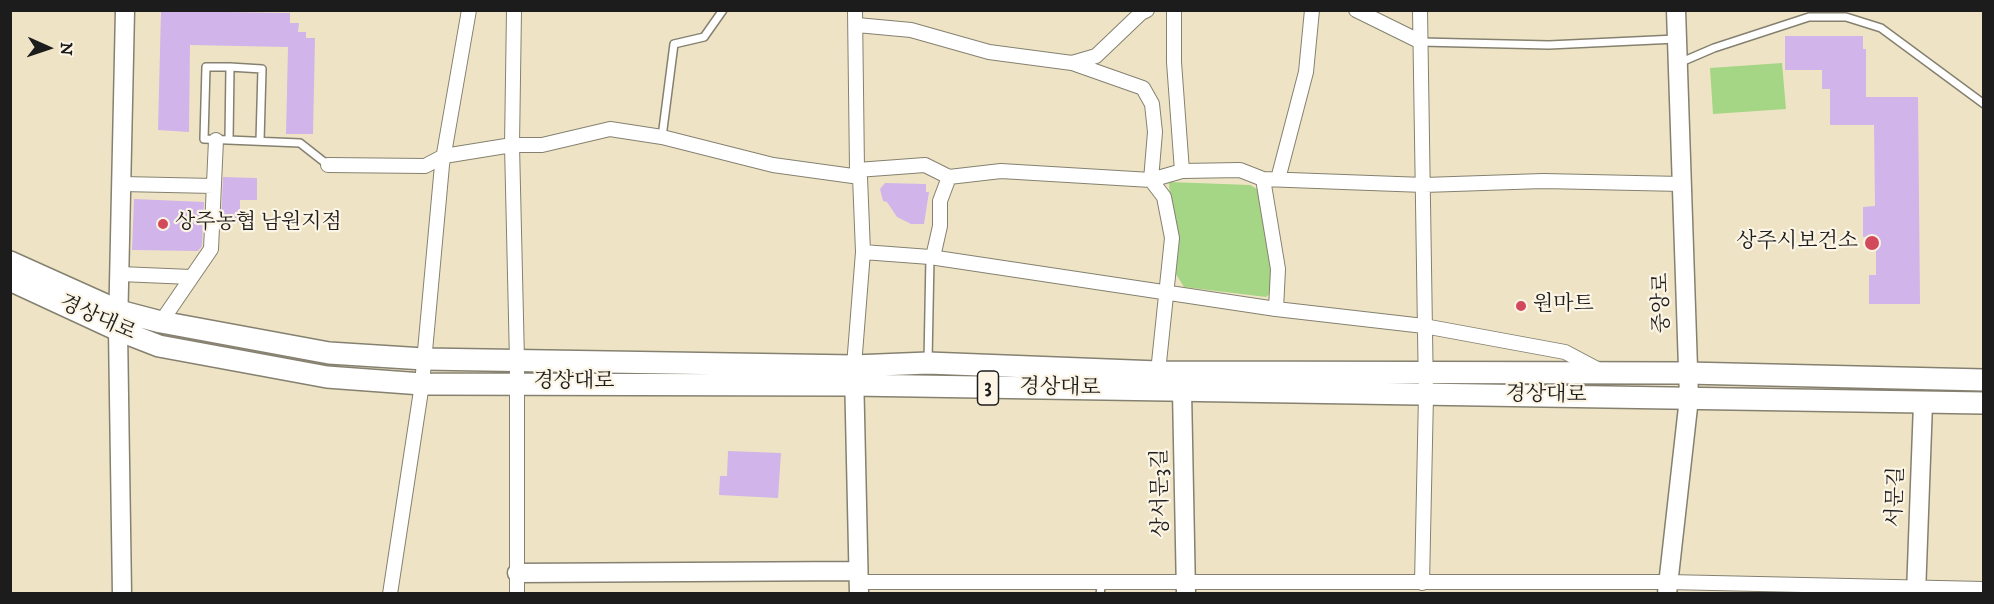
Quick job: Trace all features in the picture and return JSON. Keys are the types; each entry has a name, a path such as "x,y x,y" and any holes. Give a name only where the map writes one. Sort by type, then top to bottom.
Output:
{"main road":[{"name":"경상대로","path":"10,262 159,346 327,377 422,384 854,375 928,363 1689,398 1983,403"},
{"name":"경상대로","path":"10,280 118,321 161,322 329,353 424,359 854,375 1182,392 1426,385 1607,374 1687,373 1983,380"}],"street":[{"path":"122,594 118,321 125,10"},
{"path":"390,594 422,384 444,156 469,10"},
{"path":"514,10 512,145 517,361 517,594"},
{"path":"855,10 858,173 863,252 854,375 859,582"},
{"path":"1072,63 1096,56 1147,10"},
{"path":"1174,10 1174,62 1182,171"},
{"path":"1278,179 1306,72 1312,10"},
{"path":"1356,10 1421,42"},
{"path":"1420,10 1426,385 1422,583"},
{"name":"중앙로","path":"1668,588 1689,398 1676,10"},
{"path":"856,25 910,30 989,52 1072,63 1143,88 1152,104 1155,132 1151,180 1164,197 1172,238 1158,372"},
{"path":"328,165 425,166 444,156 512,145 542,145 610,129 662,137 773,165 858,173 925,165 949,177 974,177 1001,171 1151,180 1182,171 1240,171 1263,179 1424,185 1543,181 1682,184"},
{"path":"161,322 211,249 214,186 222,140"},
{"path":"932,257 940,226 940,201 949,177"},
{"path":"1263,179 1278,269 1276,309"},
{"path":"122,184 214,186"},
{"path":"863,252 932,257 1276,309 1424,326 1565,352 1607,374"},
{"path":"120,274 191,277"},
{"name":"상서문3길","path":"1182,392 1186,587"},
{"name":"서문길","path":"1917,590 1923,403"},
{"path":"517,573 1039,587 1422,583 1516,588 1983,589"}],"lane":[{"path":"662,137 674,44 704,37 723,10"},
{"path":"1678,63 1714,48 1809,17 1846,17 1881,28 1983,104"},
{"path":"1421,42 1549,45 1677,39"},
{"path":"260,141 262,69 206,67 204,139 222,140 260,141 300,142 328,165"},
{"path":"222,140 230,67"},
{"path":"928,363 932,257"}],"green space":[{"path":"1782,63 1786,109 1713,114 1710,68"},
{"path":"1169,182 1250,185 1259,190 1270,231 1274,290 1266,297 1184,287 1174,271"}],"building":[{"path":"161,11 290,13 290,23 299,23 298,32 306,32 306,38 315,38 313,134 286,134 288,47 190,45 189,132 158,130"},
{"path":"1785,36 1863,36 1863,49 1866,49 1866,97 1918,97 1920,304 1869,304 1869,275 1876,275 1876,236 1863,237 1863,207 1875,206 1874,125 1830,125 1830,89 1822,89 1822,70 1785,70"},
{"path":"223,177 257,178 257,200 240,200 240,223 221,222"},
{"path":"885,183 926,184 926,192 929,192 924,224 911,224 897,217 887,202 883,201 880,189"},
{"path":"134,199 204,202 202,246 198,251 132,250"},
{"path":"728,451 781,453 778,498 719,495 720,476 727,476"}],"place":[{"name":"상주농협 남원지점","path":"163,224"},
{"name":"상주시보건소","path":"1872,243"},
{"name":"원마트","path":"1521,306"}]}
